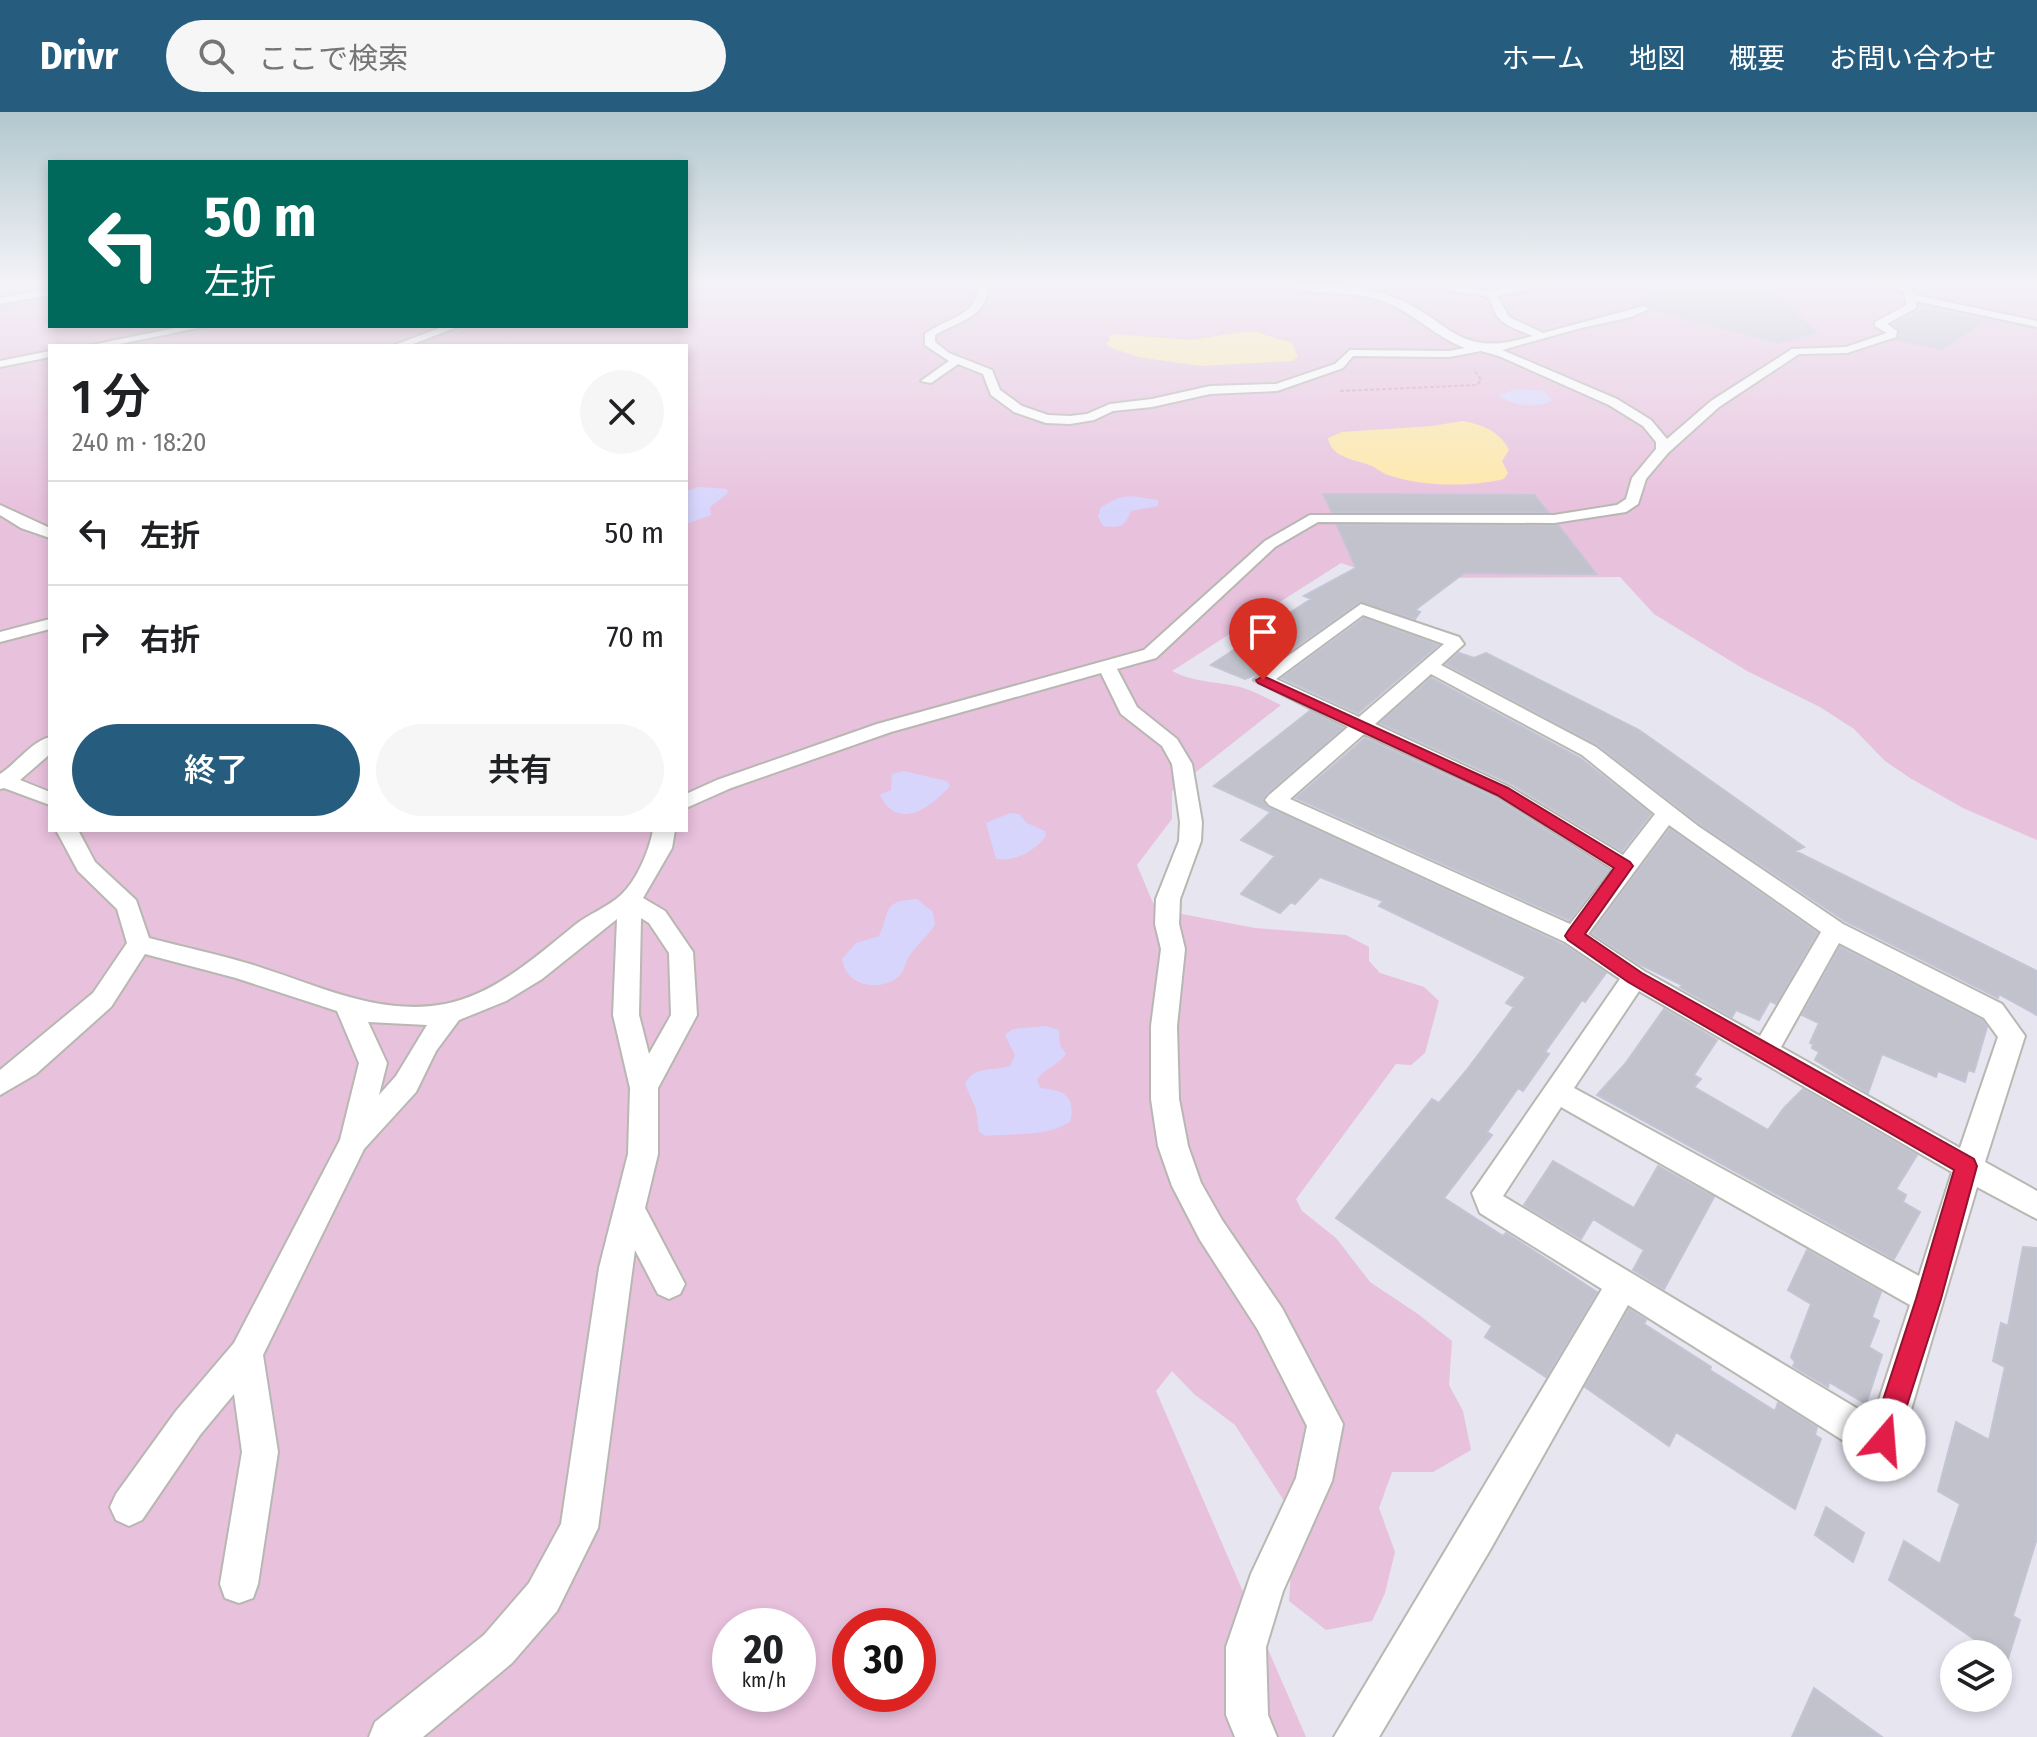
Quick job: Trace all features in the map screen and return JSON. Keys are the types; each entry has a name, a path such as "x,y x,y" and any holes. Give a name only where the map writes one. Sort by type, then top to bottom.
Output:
{"street":[{"path":"0,364 21,360"},
{"path":"927,381 948,369 956,360 988,372 995,392 1018,409 1038,417 1070,420 1090,417 1110,408 1152,403 1210,390 1277,387 1339,366 1344,360"},
{"path":"1518,360 1613,402 1647,423 1662,441 1663,450"},
{"path":"688,801 724,784 884,728 1150,654 1270,544 1303,522 1331,517 1554,519 1621,509 1633,501 1639,478 1663,450 1715,404 1782,360"},
{"path":"0,509 34,529 48,532"},
{"path":"1624,866 1503,791 1362,724 1263,680 1361,609 1453,641 1455,644 1362,724 1276,800 1574,936 1635,977 2037,1206"},
{"path":"0,637 48,625"},
{"path":"1429,666 1589,751 1667,813 1834,930 1993,1011 2012,1036 1966,1166 1929,1299 1884,1440 1876,1440 1491,1204 1487,1193 1635,977"},
{"path":"1107,667 1123,694 1128,710 1170,743 1182,764 1191,822 1190,841 1174,880 1168,911 1173,949 1164,1026 1165,1099 1173,1146 1187,1186 1211,1230 1270,1319 1325,1424 1314,1481 1265,1588 1246,1647 1247,1715 1256,1737"},
{"path":"3,782 24,768 48,745"},
{"path":"3,782 48,798"},
{"path":"1574,936 1667,813"},
{"path":"0,1084 26,1067 102,1000 139,944 128,906 86,866 68,832"},
{"path":"139,944 241,970 373,1014 418,1016 450,1013 497,994 533,973 596,921 630,900 661,848 664,832"},
{"path":"390,1737 498,1649 543,1597 579,1528 615,1268 643,1154 644,1088 626,1015 630,900"},
{"path":"630,900 657,917 681,952 684,1015 644,1088"},
{"path":"1766,1049 1834,930"},
{"path":"129,1507 188,1423 246,1354 354,1141 373,1063 347,1005"},
{"path":"354,1141 406,1084 426,1045 450,1013"},
{"path":"1556,1091 1929,1299"},
{"path":"630,1210 669,1284"},
{"path":"1355,1737 1477,1537 1622,1285"},
{"path":"239,1584 260,1452 246,1354"}],"path":[{"path":"1339,391 1477,385 1481,376 1466,360"}],"shaded area":[{"path":"0,360 48,360 48,832 688,832 688,360 2037,360 2037,840 1963,808 1910,778 1885,761 1854,729 1820,707 1747,671 1654,614 1620,577 1384,578 1341,563 1172,671 1197,680 1240,687 1281,705 1172,791 1172,819 1137,865 1153,903 1166,911 1255,928 1346,935 1369,947 1369,961 1380,973 1424,987 1439,1001 1425,1053 1411,1065 1396,1064 1296,1199 1302,1211 1336,1238 1370,1282 1452,1341 1449,1385 1463,1411 1471,1450 1433,1472 1392,1472 1379,1508 1395,1552 1385,1593 1372,1621 1326,1630 1289,1601 1295,1518 1235,1425 1194,1394 1172,1371 1156,1391 1306,1737 0,1737"},
{"path":"1158,360 1294,360 1292,361 1201,366"},
{"path":"1462,421 1489,430 1505,443 1509,450 1502,461 1508,473 1504,479 1446,484 1402,479 1339,454 1328,438 1342,432"}],"sand":[{"path":"1517,389 1544,391 1552,400 1539,405 1525,405 1498,395"},
{"path":"699,487 727,489 728,493 710,507 711,515 688,523 688,490"},
{"path":"1131,496 1158,500 1158,506 1131,511 1122,525 1103,526 1098,516 1101,507 1118,498"},
{"path":"903,771 947,781 950,786 933,802 914,813 895,812 880,795 891,790 892,774"},
{"path":"1010,813 1019,814 1027,823 1045,831 1046,836 1024,854 1010,859 996,859 986,823"},
{"path":"917,899 933,912 935,925 910,955 900,975 890,982 872,985 849,975 842,959 856,943 879,936 892,905"},
{"path":"1046,1026 1059,1030 1060,1045 1066,1054 1037,1080 1040,1088 1055,1090 1066,1096 1071,1106 1070,1122 1030,1134 986,1136 979,1132 976,1109 965,1084 978,1072 1010,1066 1015,1055 1005,1035 1013,1029"}],"building":[{"path":"1323,494 1534,495 1548,512 1332,512"},
{"path":"1337,525 1558,525 1596,574 1464,573 1415,610 1420,612 1415,619 1359,602 1255,675 1245,679 1211,665 1311,599 1304,596 1356,568"},
{"path":"1364,618 1438,645 1358,713 1282,678"},
{"path":"1459,653 1474,658 1486,653 1639,730 1804,847 1795,851 2037,971 2037,1015 1845,921 1700,824 1598,745 1446,664"},
{"path":"1431,678 1580,758 1651,814 1622,851 1512,784 1380,723"},
{"path":"1310,711 1343,728 1267,793 1262,800 1267,807 1564,945 1606,973 1585,1002 1582,1000 1545,1052 1549,1054 1523,1091 1518,1088 1487,1132 1492,1135 1444,1198 1503,1236 1506,1233 1597,1292 1546,1377 1485,1337 1492,1326 1336,1218 1432,1099 1439,1103 1466,1071 1514,1007 1506,1003 1526,977 1379,906 1383,901 1320,877 1295,904 1291,902 1280,913 1241,894 1275,856 1241,840 1271,812 1214,786"},
{"path":"1365,738 1495,798 1609,870 1569,920 1296,798"},
{"path":"1670,829 1817,933 1776,1004 1770,1001 1759,1020 1736,1010 1732,1017 1680,987 1682,985 1639,964 1592,933"},
{"path":"1840,947 1982,1020 1987,1027 1974,1072 1968,1070 1965,1082 1938,1071 1936,1077 1882,1054 1868,1093 1815,1060 1819,1052 1810,1043 1819,1023 1802,1015"},
{"path":"1664,1009 1717,1040 1694,1075 1701,1079 1694,1087 1768,1130 1803,1089 1917,1155 1896,1189 1906,1195 1903,1202 1920,1212 1894,1259 1597,1095 1625,1064"},
{"path":"1553,1161 1634,1208 1658,1166 1714,1197 1664,1289 1633,1270 1644,1250 1593,1219 1581,1239 1524,1205"},
{"path":"2023,1247 2037,1248 2037,1538 2013,1616 2020,1620 2012,1646 2012,1640 1975,1640 1889,1580 1904,1541 1940,1564 1960,1504 1938,1491 1956,1422 1989,1440 2005,1367 1993,1361 2001,1323 2008,1326"},
{"path":"1807,1250 1881,1292 1872,1317 1879,1321 1869,1347 1882,1355 1866,1404 1829,1382 1828,1387 1793,1366 1795,1362 1791,1357 1811,1304 1788,1290"},
{"path":"1629,1309 1646,1320 1644,1324 1775,1411 1778,1403 1817,1427 1815,1435 1821,1439 1795,1509 1676,1432 1669,1446 1585,1387"},
{"path":"1826,1507 1864,1533 1853,1562 1815,1535"},
{"path":"1814,1688 1882,1737 1792,1737"}],"route":[{"path":"1263,680 1503,791 1624,866 1574,936 1635,977 1766,1049 1966,1166 1929,1299 1884,1440"}]}
